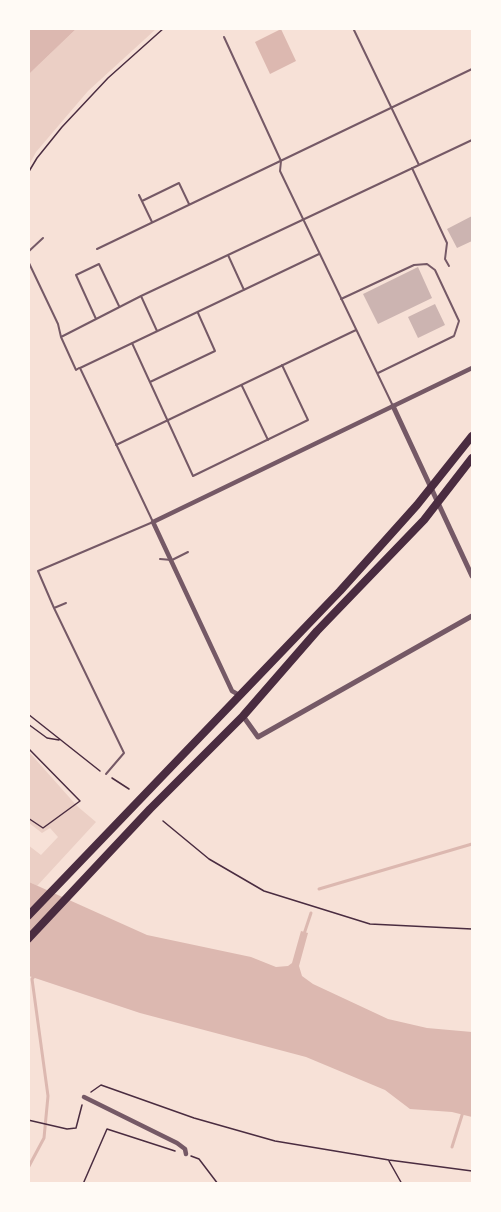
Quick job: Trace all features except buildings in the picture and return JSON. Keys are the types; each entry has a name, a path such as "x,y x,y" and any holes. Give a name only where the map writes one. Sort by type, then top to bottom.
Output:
{"highway":[{"path":"28,916 340,591 431,488 472,436"},
{"path":"28,939 150,809 243,716 316,631 424,520 472,458"}],"street":[{"path":"240,696 232,691 153,522 472,368"},
{"path":"393,406 399,425 472,576"},
{"path":"243,716 258,737 472,616"},
{"path":"84,1097 177,1143 185,1149 186,1155"}],"lane":[{"path":"352,28 419,165"},
{"path":"224,37 280,161 280,171 393,406"},
{"path":"97,249 472,69"},
{"path":"61,336 472,140"},
{"path":"412,168 447,243 445,259 449,266"},
{"path":"142,201 179,183 189,204"},
{"path":"139,195 152,222"},
{"path":"28,252 43,238"},
{"path":"28,261 58,324 76,370 319,254"},
{"path":"228,255 243,290"},
{"path":"96,319 76,275 99,264 120,307"},
{"path":"341,299 414,265 427,264 435,270 458,314 459,321 454,336 377,374"},
{"path":"435,270 440,271"},
{"path":"141,296 157,331"},
{"path":"150,382 215,351 198,312"},
{"path":"116,445 356,330"},
{"path":"132,343 193,476 308,420 282,365"},
{"path":"80,368 153,522 38,571 124,753 106,774"},
{"path":"241,385 268,440"},
{"path":"160,559 172,560 188,552"},
{"path":"54,608 66,603"}],"path":[{"path":"28,173 56,135 108,78 164,28"},
{"path":"28,714 93,767 129,789"},
{"path":"28,724 47,738 60,740"},
{"path":"28,747 80,801 43,828 28,818"},
{"path":"163,821 209,860 264,891 370,924 472,929"},
{"path":"28,1120 68,1129 76,1128 84,1097 101,1085 194,1118 275,1141 472,1171"},
{"path":"83,1184 107,1129 199,1159 218,1184"},
{"path":"389,1160 402,1184"}],"shaded area":[{"path":"29,28 76,28 76,29 29,74"},
{"path":"76,29 156,29 88,91 36,152 29,165 29,74"},
{"path":"281,29 296,61 270,74 255,42"},
{"path":"29,752 77,806 96,822 37,886 29,882 28,845 41,855 58,837 50,828 42,833 29,823"},
{"path":"29,882 147,935 251,957 276,967 288,966 292,963 301,931 308,933 299,966 302,976 313,984 388,1019 427,1028 472,1032 472,1117 452,1112 410,1109 385,1090 306,1057 140,1013 29,976"}],"waterway":[{"path":"319,889 472,844"},
{"path":"304,934 311,913"},
{"path":"28,1168 44,1138 48,1096 32,979 35,975"},
{"path":"452,1147 463,1112"}]}
